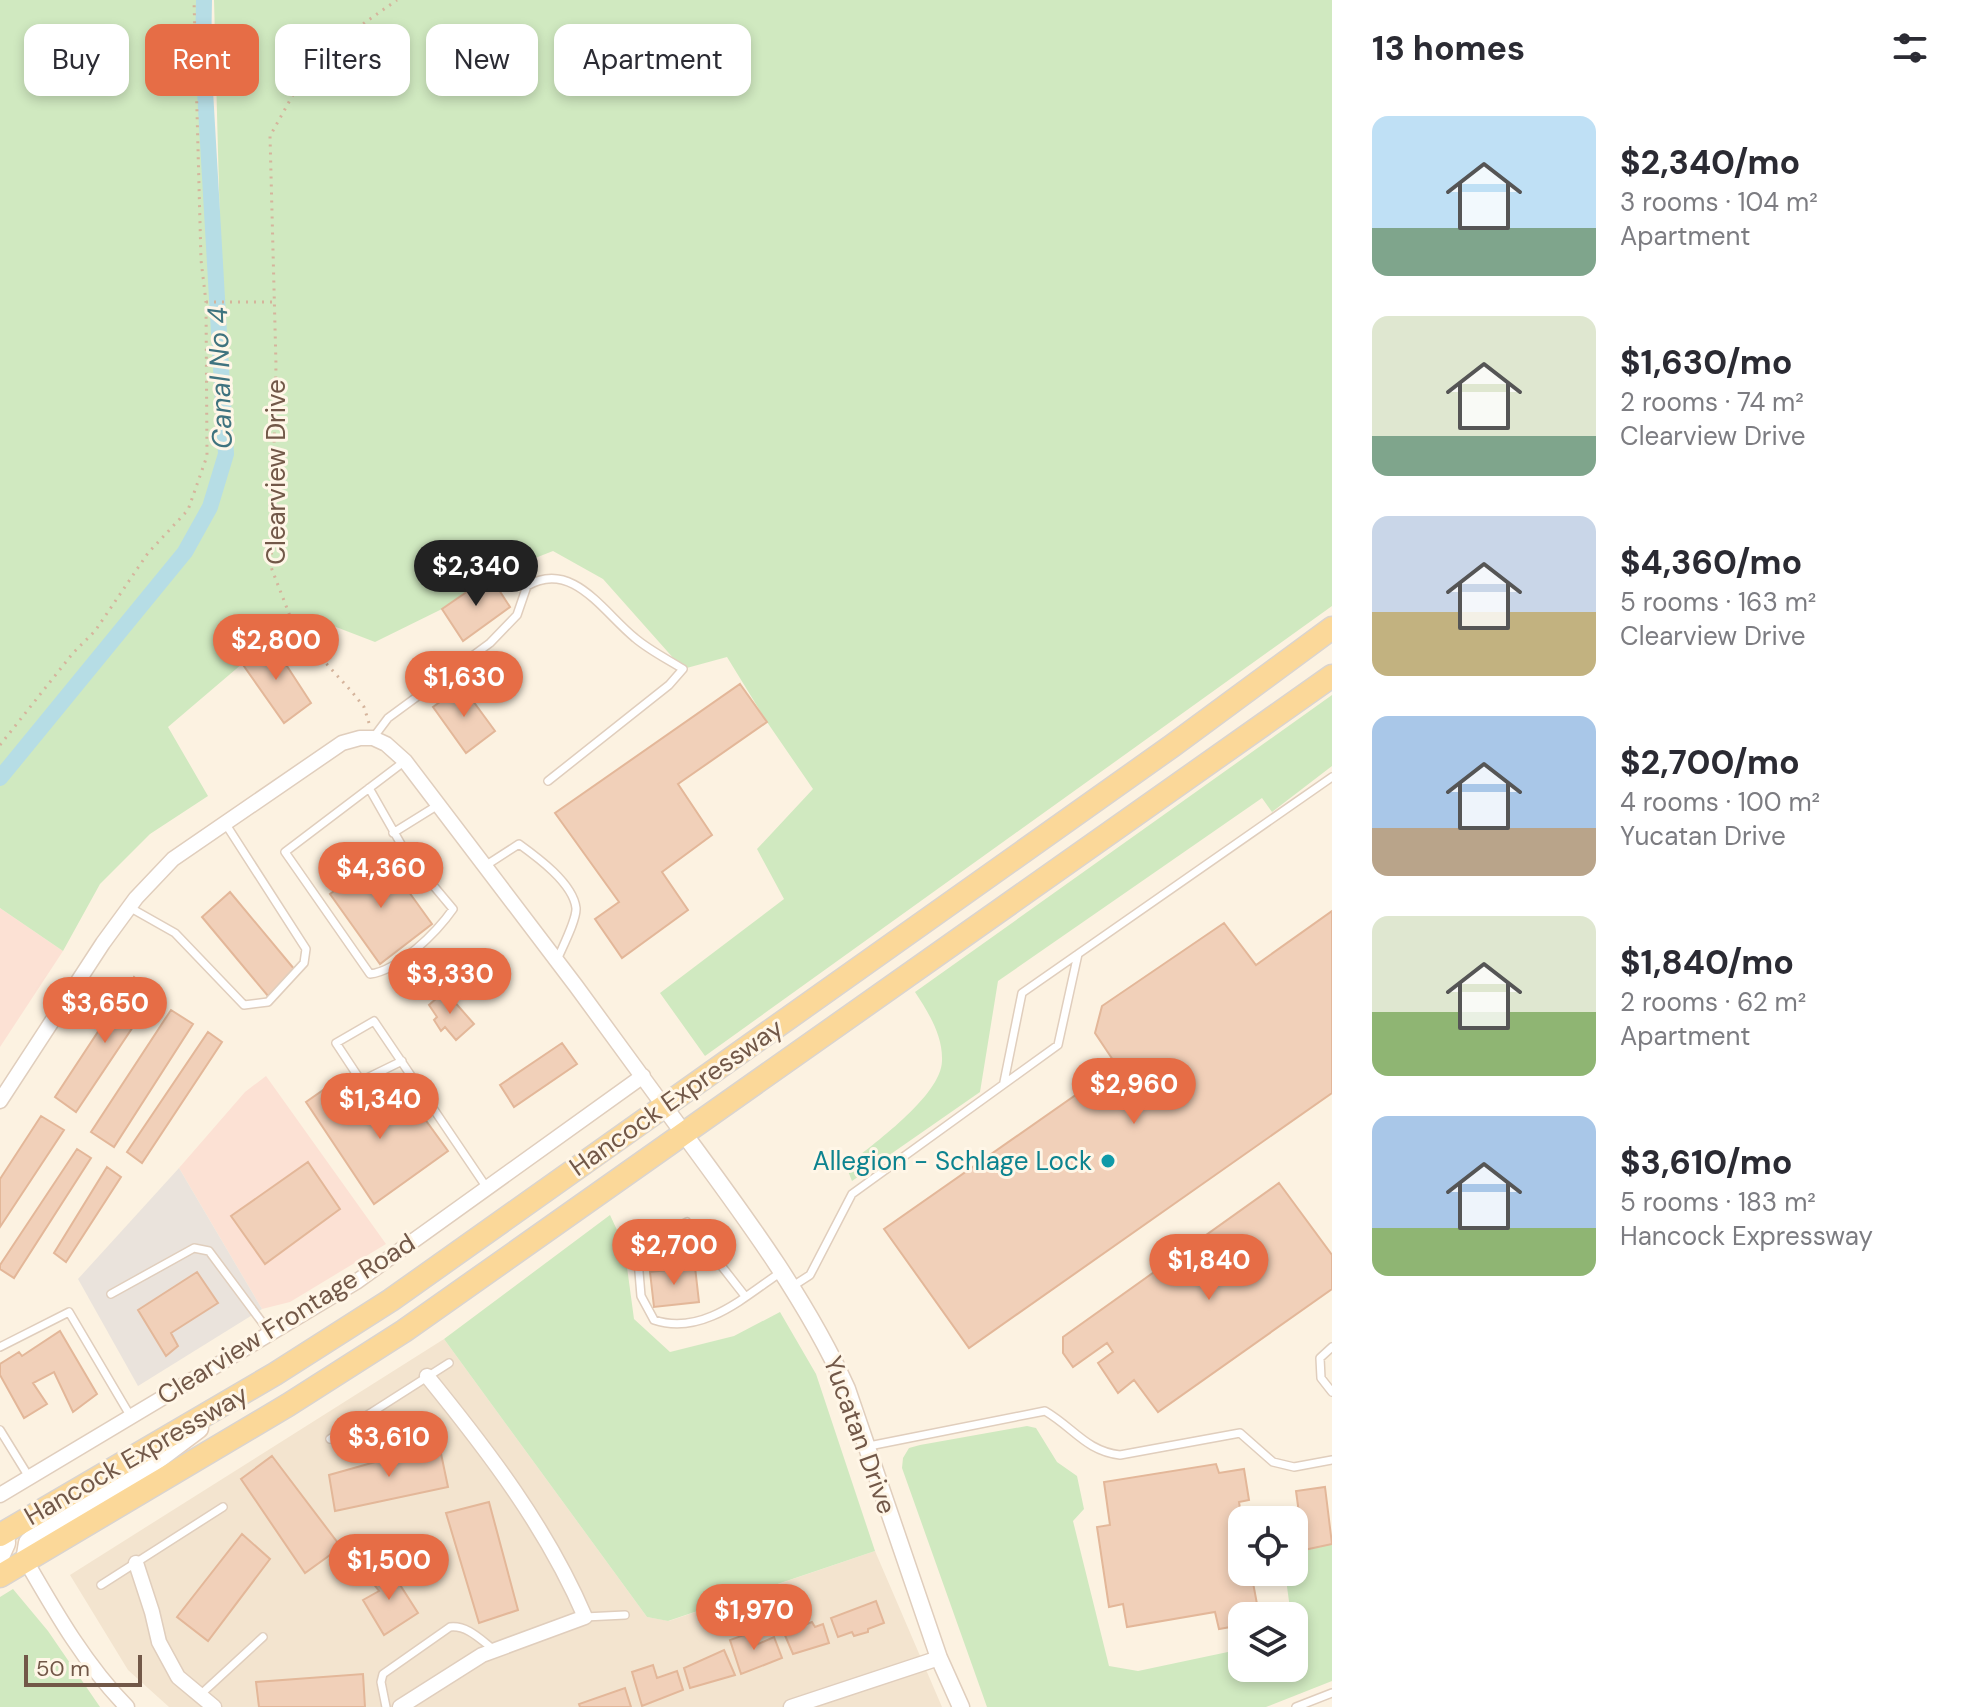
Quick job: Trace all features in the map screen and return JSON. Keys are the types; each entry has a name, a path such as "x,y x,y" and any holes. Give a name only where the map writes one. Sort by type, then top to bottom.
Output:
{"main road":[{"name":"Hancock Expressway","path":"1,1537 391,1300 1172,746 1332,628"},
{"name":"Hancock Expressway","path":"0,1576 404,1331 1332,676"},
{"path":"26,1561 29,1543 38,1535 138,1473 192,1433 228,1401"}],"street":[{"path":"0,1101 103,943 129,907 173,859 330,749 360,738 373,738 386,744 405,761 663,1105"},
{"name":"Clearview Frontage Road","path":"0,1495 356,1282 643,1076"},
{"name":"Yucatan Drive","path":"663,1105 781,1272 830,1352 847,1389 939,1658 961,1707"},
{"path":"400,1707 482,1655 585,1617 541,1529 467,1425 427,1376"},
{"path":"26,1561 67,1632 104,1684 127,1707"},
{"path":"136,1563 159,1642 178,1677 214,1707"},
{"path":"791,1707 939,1658"}],"lane":[{"path":"373,738 388,718 490,643 517,615 527,586 545,577 562,578 584,591 637,640 683,669 669,685 548,781"},
{"path":"369,788 406,853 453,909 437,932 382,973 370,974 285,852 369,788 405,761"},
{"path":"1004,1082 1022,993 1332,777"},
{"path":"393,833 438,805"},
{"path":"129,907 175,933 244,1005 268,1002 304,963 306,949 225,823"},
{"path":"485,866 519,844 543,861 571,893 577,910 557,960"},
{"path":"791,1288 810,1275 852,1194 1058,1045 1078,954"},
{"path":"402,1061 361,1081 336,1043 374,1021 402,1061 487,1188"},
{"path":"745,1296 687,1222 637,1248 641,1296 654,1320 671,1325 708,1319 745,1296 781,1272"},
{"path":"111,1294 194,1248 209,1251 270,1333"},
{"path":"0,1347 69,1312 131,1417"},
{"path":"1332,1347 1320,1358 1321,1378 1332,1392"},
{"path":"330,1439 449,1363"},
{"path":"867,1447 1045,1411 1066,1423 1091,1448 1105,1453 1120,1455 1240,1433 1273,1462 1294,1467 1332,1460"},
{"path":"0,1430 29,1477"},
{"path":"101,1585 223,1507"},
{"path":"585,1617 625,1615"},
{"path":"386,1707 381,1682 383,1674 450,1627 459,1626 471,1632 495,1651"},
{"path":"200,1695 263,1637"},
{"path":"1296,1707 1332,1693"}],"path":[{"path":"0,745 73,653 95,631 148,553 188,510 207,456 206,302 201,260 194,0"},
{"name":"Clearview Drive","path":"373,738 364,707 295,629 271,567 276,365 270,136 313,59 397,0"},
{"path":"206,302 274,302"}],"shaded area":[{"path":"0,908 63,951 0,1047"},
{"path":"266,1076 386,1244 290,1302 262,1309 179,1168 245,1092"},
{"path":"179,1168 262,1309 138,1386 78,1279"},
{"path":"444,1339 647,1617 669,1621 875,1551 942,1707 169,1707 128,1670 70,1575"}],"green space":[{"path":"0,0 202,0 202,24 145,24 145,96 205,96 225,417 217,96 259,96 259,24 215,24 214,0 1332,0 1332,606 705,1056 660,993 784,899 757,849 813,789 727,657 683,669 603,579 553,551 490,576 442,609 375,642 323,622 270,640 168,727 208,796 150,834 100,884 63,951 0,908"},
{"path":"1332,695 1332,766 1272,812 1262,798 998,981 980,1092 852,1181 846,1166 903,1119 939,1075 942,1061 940,1042 930,1016 915,992"},
{"path":"610,1215 624,1245 634,1319 670,1352 734,1336 780,1312 816,1374 875,1551 668,1621 647,1617 444,1339"},
{"path":"1027,1426 1036,1428 1057,1462 1077,1476 1084,1509 1073,1521 1109,1666 1138,1671 1228,1652 1228,1682 1308,1682 1308,1602 1289,1602 1287,1586 1308,1586 1308,1549 1332,1544 1332,1681 1266,1707 987,1707 902,1468 909,1448"},
{"path":"13,1589 48,1631 100,1707 0,1707 0,1597"}],"building":[{"path":"490,576 510,607 463,641 442,609"},
{"path":"270,640 311,703 284,723 241,662"},
{"path":"740,684 767,722 678,784 712,835 662,872 688,910 622,958 595,919 619,902 555,813"},
{"path":"462,686 495,731 466,753 433,707"},
{"path":"383,856 432,924 380,964 330,894"},
{"path":"230,892 295,970 268,996 202,917"},
{"name":"Allegion - Schlage Lock","path":"1332,911 1332,1093 969,1348 884,1229 1117,1066 1095,1033 1102,1006 1224,923 1256,965"},
{"path":"134,977 155,994 76,1112 55,1097"},
{"path":"445,991 474,1024 456,1040 445,1027 441,1031 429,1005"},
{"path":"171,1010 193,1024 114,1147 91,1132"},
{"path":"208,1032 222,1042 142,1163 127,1152"},
{"path":"562,1043 577,1064 514,1107 500,1085"},
{"path":"329,1086 355,1123 403,1089 448,1151 374,1204 306,1102"},
{"path":"41,1116 64,1130 0,1227 0,1179"},
{"path":"77,1149 91,1158 14,1278 0,1269 0,1265"},
{"path":"308,1162 340,1209 265,1264 231,1216"},
{"path":"107,1167 121,1177 66,1262 54,1253"},
{"path":"1279,1183 1332,1255 1332,1289 1158,1412 1134,1380 1118,1393 1098,1363 1113,1352 1107,1343 1073,1367 1063,1353 1063,1337"},
{"path":"695,1267 699,1302 654,1307 650,1272"},
{"path":"197,1272 218,1303 171,1333 178,1346 166,1356 138,1310"},
{"path":"60,1331 97,1394 73,1412 54,1372 33,1383 47,1404 24,1418 0,1375 0,1364 19,1352 22,1356"},
{"path":"439,1444 448,1487 335,1511 329,1475"},
{"path":"272,1456 341,1547 305,1573 241,1479"},
{"path":"1216,1464 1219,1473 1244,1469 1249,1500 1239,1502 1240,1506 1228,1506 1228,1586 1254,1586 1257,1602 1228,1602 1228,1627 1219,1629 1215,1612 1127,1627 1123,1604 1109,1607 1097,1527 1110,1525 1104,1482"},
{"path":"1325,1487 1332,1544 1308,1549 1308,1506 1298,1506 1296,1491"},
{"path":"489,1502 518,1610 479,1623 446,1513"},
{"path":"242,1534 270,1559 208,1641 177,1617"},
{"path":"388,1566 418,1613 384,1635 363,1600 379,1591 369,1578"},
{"path":"876,1601 884,1623 868,1629 868,1632 854,1636 852,1632 838,1637 831,1618"},
{"path":"812,1622 815,1627 823,1624 829,1643 793,1654 784,1633"},
{"path":"752,1632 756,1645 774,1637 782,1658 741,1674 730,1640"},
{"path":"724,1650 735,1675 690,1688 684,1668"},
{"path":"653,1665 657,1678 677,1671 683,1690 642,1706 632,1672"},
{"path":"363,1674 365,1707 259,1707 256,1682"},
{"path":"625,1688 631,1707 580,1707 579,1704"}],"waterway":[{"name":"Canal No 4","path":"0,778 185,552 210,507 226,454 203,56 204,0"}],"place":[{"name":"Allegion - Schlage Lock","path":"1108,1161"}]}
